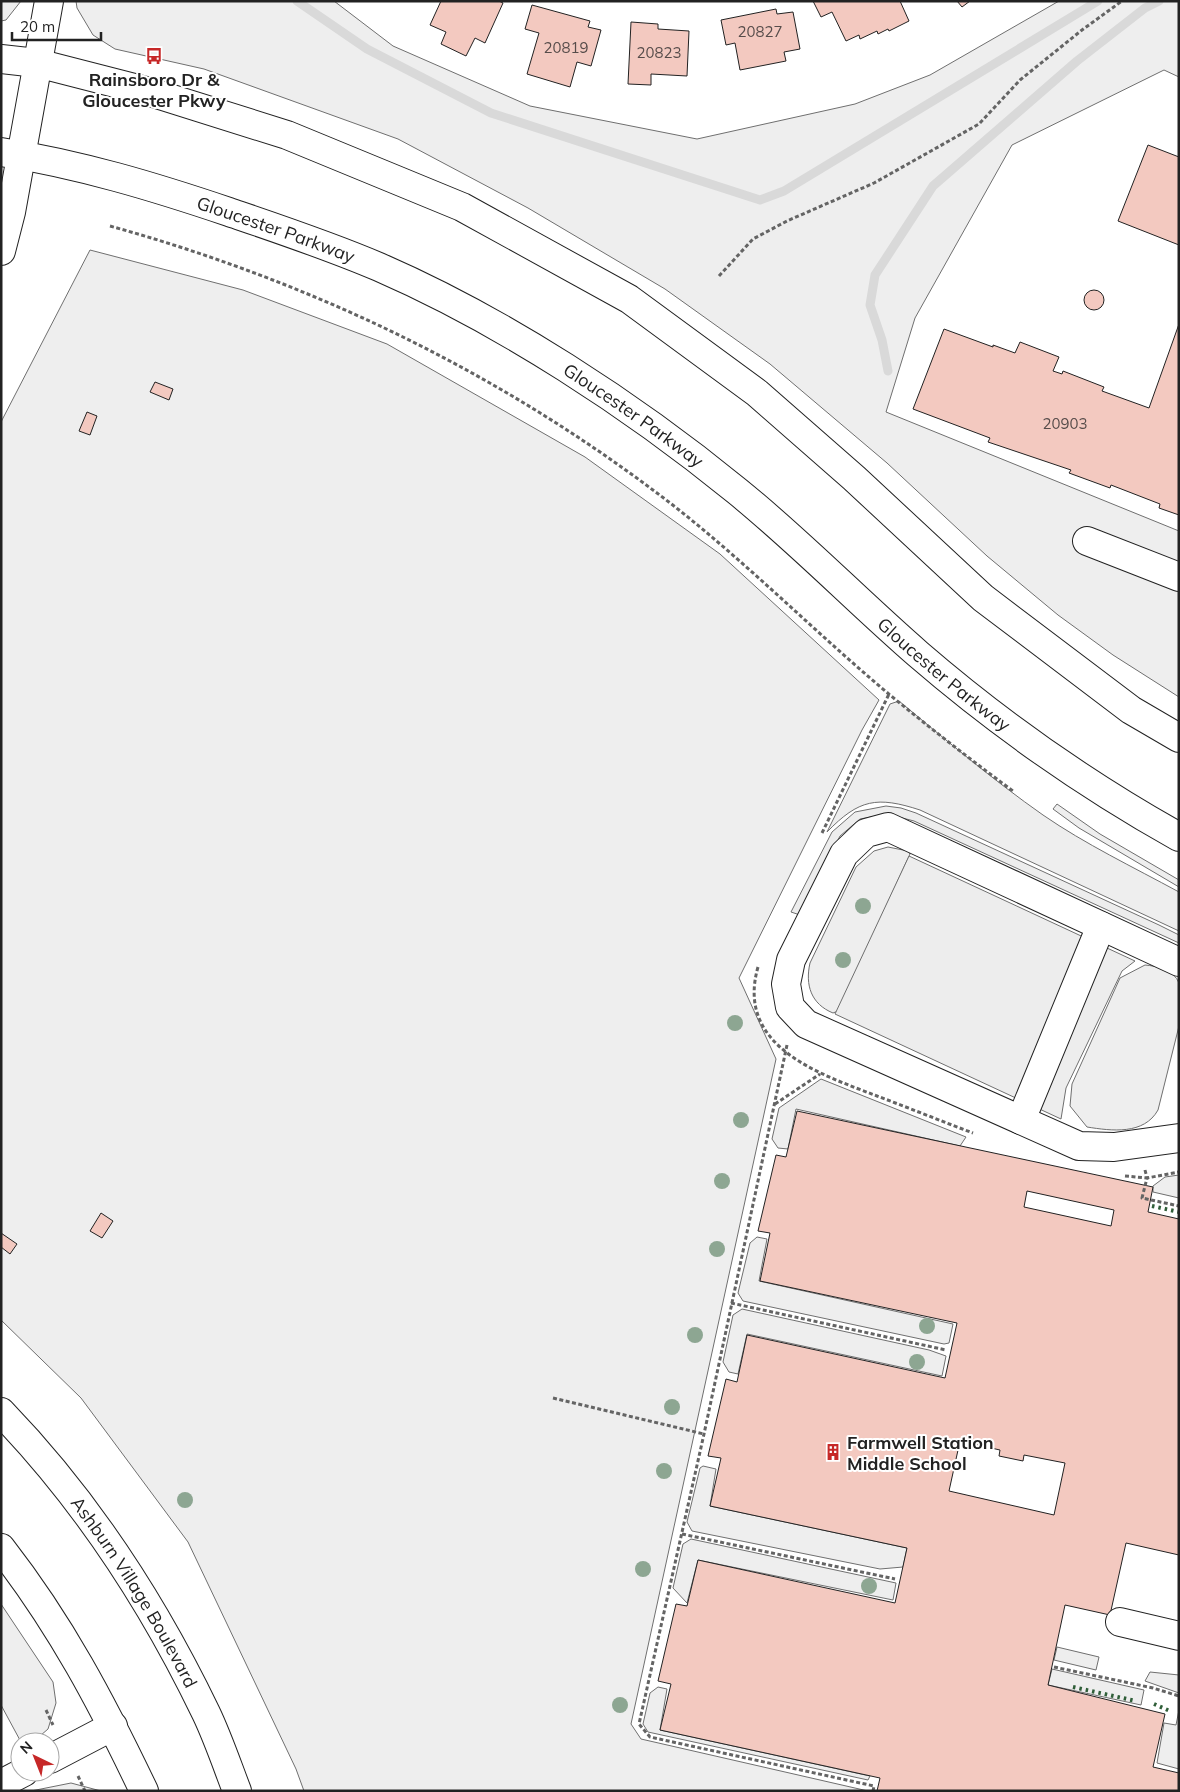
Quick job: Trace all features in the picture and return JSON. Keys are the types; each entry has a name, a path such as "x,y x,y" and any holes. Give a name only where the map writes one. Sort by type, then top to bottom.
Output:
{"main road":[{"path":"1,251 11,154 37,63 50,1"},
{"path":"1,59 37,63 150,92 287,135 462,206 629,299 757,393 854,478 983,598 1131,710 1179,738"},
{"name":"Gloucester Parkway","path":"11,154 142,182 270,226 370,264 480,317 585,380 680,447 738,492 918,654 1028,741 1077,775 1179,837"},
{"path":"1087,541 1179,577"},
{"path":"1179,962 888,827 866,833 844,854 791,960 786,984 790,1007 806,1024 1079,1146 1114,1147 1179,1138"},
{"path":"1021,1120 1101,926"},
{"name":"Ashburn Village Boulevard","path":"1,1412 29,1441 84,1508 128,1571 169,1641 206,1714 237,1791"},
{"path":"1,1548 56,1623 113,1726 144,1791"},
{"path":"1120,1622 1179,1636"},
{"path":"60,1754 113,1726"}],"path":[{"path":"719,276 753,239 787,220 874,183 978,124 1020,80 1082,30 1122,1"},
{"path":"110,226 170,243 277,280 342,308 427,349 550,417 675,507 760,578 889,694 1013,792"},
{"path":"790,1007 787,1054 774,1105 682,1534 638,1724 650,1737 874,1786 873,1791"},
{"path":"774,1105 820,1074"},
{"path":"731,1302 946,1350"},
{"path":"553,1398 704,1434"},
{"path":"682,1534 895,1578"},
{"path":"1054,1667 1153,1688 1179,1696"}],"shaded area":[{"path":"1,1 21,1 6,20 1,21"},
{"path":"76,1 334,1 393,46 530,106 697,139 855,104 930,75 1059,1 1179,1 1179,77 1164,70 1012,145 915,318 886,412 1179,531 1179,697 1113,655 1058,615 987,556 887,463 770,364 665,289 528,208 398,139 204,69 115,49 93,35 77,8"},
{"name":"Farmwell Station Middle School","path":"90,250 243,290 387,344 585,457 720,554 879,700 862,730 739,978 776,1059 631,1724 641,1739 868,1791 304,1791 296,1769 188,1542 81,1398 1,1320 1,422"},
{"path":"899,701 988,774 1059,826 1092,846 1179,892 1179,931 920,810 892,803 869,803 849,813 827,832 890,704"},
{"path":"1057,804 1100,834 1179,880 1179,887 1079,828 1053,809"},
{"path":"886,806 916,813 1159,925 1179,935 1179,943 914,821 887,814 860,819 840,836 800,915 791,912 832,832 855,812"},
{"path":"888,847 908,851 910,854 838,1011 833,1013 819,1004 811,993 808,979 810,963 856,867 874,851"},
{"path":"909,856 1135,961 1122,971 1066,1088 1061,1119 835,1014"},
{"path":"1145,965 1169,972 1179,983 1179,1026 1158,1110 1145,1124 1136,1127 1107,1130 1087,1127 1070,1106 1072,1084 1120,978"},
{"path":"821,1079 966,1137 960,1146 796,1109 788,1149 778,1148 772,1139 779,1108"},
{"path":"1179,1175 1179,1198 1153,1192 1153,1186 1165,1177"},
{"path":"757,1237 767,1239 759,1281 953,1324 949,1343 944,1344 743,1301 738,1293 750,1243"},
{"path":"742,1309 929,1350 946,1356 942,1376 747,1334 738,1374 729,1372 723,1362 733,1315"},
{"path":"703,1466 716,1469 710,1506 907,1548 903,1567 880,1569 692,1531 687,1522 700,1468"},
{"path":"691,1539 896,1583 893,1600 698,1560 687,1603 673,1588 683,1544"},
{"path":"1,1604 53,1682 56,1703 48,1729 45,1732 16,1732 1,1705"},
{"path":"1057,1647 1099,1657 1096,1670 1054,1660"},
{"path":"1052,1669 1144,1690 1141,1705 1048,1685"},
{"path":"1150,1672 1179,1675 1179,1693 1145,1681"},
{"path":"658,1687 667,1689 660,1730 870,1776 868,1780 648,1732 643,1724 650,1693"},
{"path":"1179,1710 1179,1769 1157,1763 1164,1723 1176,1725"},
{"path":"71,1783 101,1791 31,1791"}],"building":[{"path":"441,1 499,1 503,3 485,43 475,38 466,56 441,44 446,32 430,25"},
{"path":"813,1 900,1 909,21 889,31 888,29 878,34 877,31 860,39 859,35 846,41 832,12 821,17"},
{"path":"957,1 970,1 962,7"},
{"path":"532,5 590,21 588,27 601,30 591,66 577,62 570,87 527,74 539,33 525,29"},
{"path":"776,9 777,14 793,12 800,49 784,52 786,61 740,70 735,43 726,45 721,20"},
{"path":"631,22 658,24 658,29 689,31 687,76 651,74 651,85 628,84"},
{"path":"1148,145 1179,157 1179,245 1118,221"},
{"path":"1094,290 1101,293 1104,300 1101,307 1094,310 1087,307 1084,300 1087,293"},
{"path":"1179,324 1179,515 1159,508 1160,504 1111,485 1110,488 1069,473 1071,470 988,442 990,438 913,409 944,329 1015,353 1020,342 1059,357 1053,371 1062,374 1063,371 1104,387 1102,391 1149,408"},
{"path":"155,382 173,389 169,400 150,392"},
{"path":"87,412 97,416 90,435 79,431"},
{"name":"Farmwell Station Middle School","path":"797,1111 1153,1187 1148,1212 1179,1219 1179,1555 1126,1543 1110,1615 1065,1605 1048,1685 1165,1714 1153,1767 1179,1773 1179,1791 877,1791 880,1778 660,1730 671,1684 658,1681 676,1604 687,1606 698,1560 895,1603 907,1548 710,1506 721,1458 708,1456 726,1379 737,1382 747,1335 945,1378 957,1323 760,1281 770,1233 758,1231 776,1155 786,1157","holes":["1027,1191 1114,1210 1111,1226 1024,1207","960,1441 1000,1450 999,1456 1023,1461 1024,1455 1065,1463 1054,1515 949,1491"]},
{"path":"101,1213 113,1221 102,1238 90,1231"},
{"path":"1,1233 17,1244 10,1254 1,1247"}],"waterway":[{"path":"297,1 367,49 491,113 760,200 784,191 1098,1"},
{"path":"888,371 882,340 870,305 875,275 933,186 1077,61 1145,8 1159,1"}],"hedge":[{"path":"1152,1206 1179,1212"},
{"path":"1073,1687 1136,1701"},
{"path":"1154,1704 1170,1711"}],"place":[{"name":"Rainsboro Dr & Gloucester Pkwy","path":"154,56"},
{"name":"Farmwell Station Middle School","path":"833,1452"}]}
